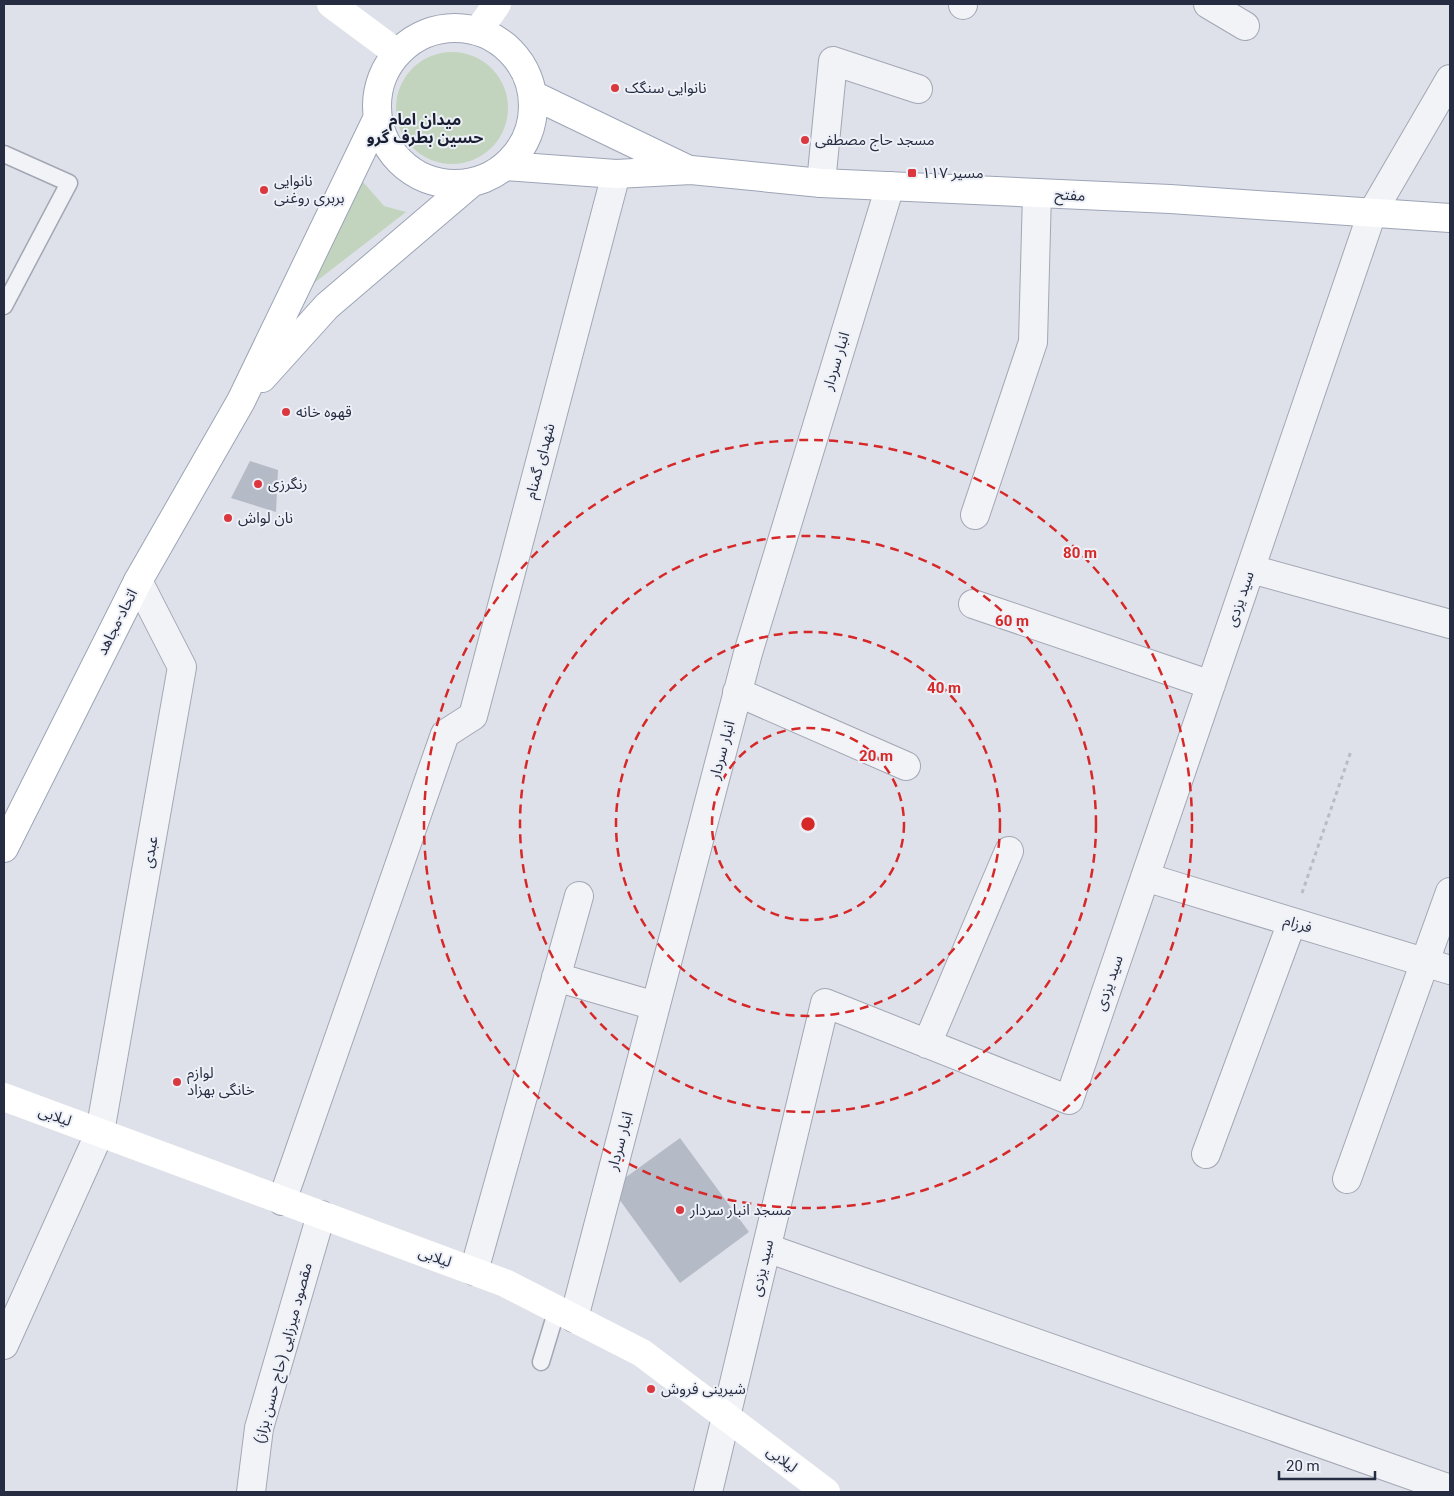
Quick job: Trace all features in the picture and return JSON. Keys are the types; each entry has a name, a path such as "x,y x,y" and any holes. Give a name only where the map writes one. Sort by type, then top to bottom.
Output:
{"main road":[{"path":"331,4 396,53"},
{"path":"478,31 497,4"},
{"path":"456,28 478,31 498,40 515,55 526,74 533,95 532,121 523,146 506,166 489,177 470,184 445,184 421,178 400,163 385,143 377,119 377,96 384,73 396,53 414,39 434,30 456,28"},
{"path":"533,95 691,170"},
{"path":"241,401 377,119"},
{"path":"506,166 616,174 691,170"},
{"name":"مفتح","path":"691,170 820,183 1037,193 1450,218"},
{"path":"241,401 327,306 470,184"},
{"name":"اتحاد-مجاهد","path":"4,848 138,581 241,401"},
{"name":"لیلابی","path":"4,1097 505,1283 642,1353 826,1492"}],"street":[{"path":"1208,4 1245,26"},
{"path":"820,183 833,61 918,89"},
{"name":"سید یزدی","path":"708,1492 825,1003 1069,1100 1372,213 1450,79"},
{"name":"شهدای گمنام","path":"282,1201 445,734 473,716 616,174"},
{"name":"انبار سردار","path":"565,1314 655,1006 737,692 890,186"},
{"path":"976,515 1033,342 1037,193"},
{"path":"1251,569 1450,624"},
{"name":"عبدی","path":"4,1346 100,1132 182,667 138,581"},
{"path":"973,604 1211,685"},
{"path":"737,692 906,766"},
{"path":"927,1044 1010,851"},
{"name":"فرزام","path":"1145,877 1450,970"},
{"path":"1347,1179 1450,892"},
{"path":"474,1271 579,896"},
{"path":"1206,1154 1292,922"},
{"path":"556,977 655,1006"},
{"name":"مقصود میرزایی (حاج حسن بزاز)","path":"251,1492 259,1428 321,1215"},
{"path":"767,1248 1450,1489"}],"lane":[{"path":"4,154 69,183 4,306"},
{"path":"541,1362 565,1314"}],"path":[{"path":"1292,922 1351,751"}],"green space":[{"path":"452,52 463,53 473,57 491,69 503,87 507,97 507,119 503,129 491,147 473,159 463,163 452,164 441,163 431,159 413,147 401,129 397,119 396,108 397,97 401,87 413,69 431,57 441,53"},
{"path":"356,174 384,206 406,212 305,290"}],"building":[{"name":"رنگرزی","path":"250,461 278,470 276,512 231,498"},
{"name":"مسجد انبار سردار","path":"680,1138 749,1232 680,1283 611,1188"}],"place":[{"name":"نانوایی سنگک","path":"615,88"},
{"name":"مسجد حاج مصطفی","path":"805,140"},
{"name":"مسیر ۱۱۷","path":"912,173"},
{"name":"نانوایی بربری روغنی","path":"264,190"},
{"name":"قهوه خانه","path":"286,412"},
{"name":"رنگرزی","path":"258,484"},
{"name":"نان لواش","path":"228,518"},
{"name":"لوازم خانگی بهزاد","path":"177,1082"},
{"name":"مسجد انبار سردار","path":"680,1210"},
{"name":"شیرینی فروش","path":"651,1389"}],"district":[{"name":"میدان امام حسین بطرف گرو","path":"425,128"}]}
